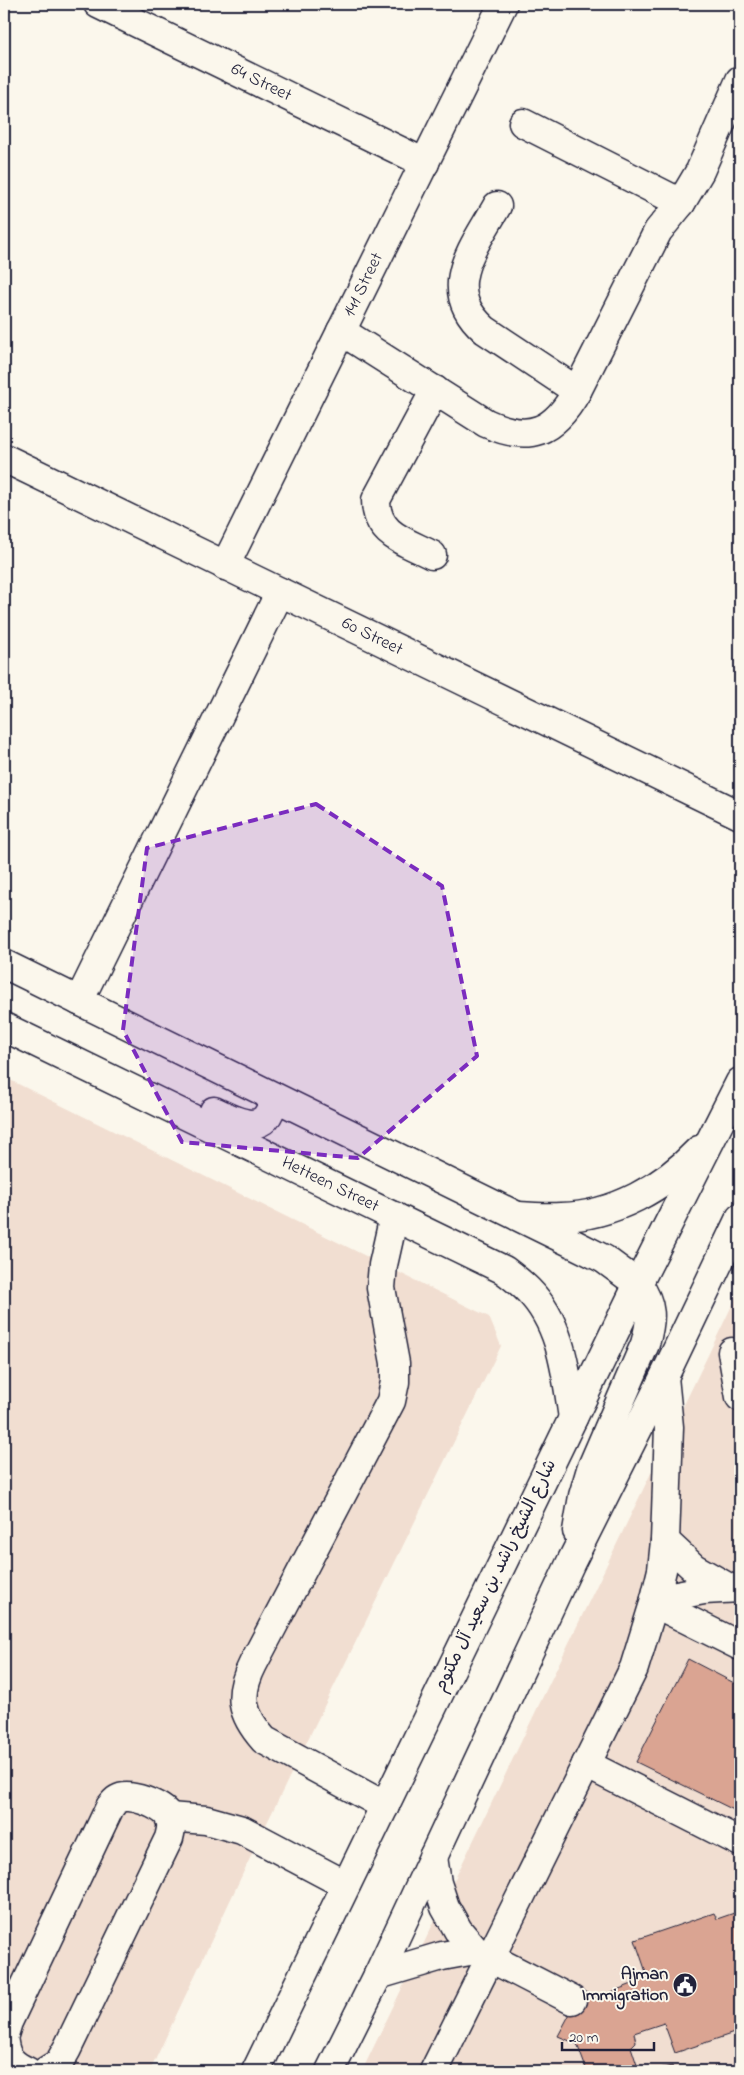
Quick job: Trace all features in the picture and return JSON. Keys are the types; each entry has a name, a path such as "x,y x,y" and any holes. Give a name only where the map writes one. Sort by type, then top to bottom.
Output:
{"street":[{"name":"64 Street","path":"98,4 425,163"},
{"name":"141 Street","path":"225,566 503,4"},
{"path":"342,331 486,423 506,432 529,433 550,425 566,410 653,239 668,216 681,203 700,171 740,80"},
{"path":"523,123 681,203"},
{"path":"497,206 465,263 462,293 466,307 474,320 485,330 577,391"},
{"path":"432,555 392,534 382,526 376,513 376,500 435,390"},
{"name":"60 Street","path":"4,458 740,815"},
{"path":"79,1001 280,592"},
{"path":"4,964 604,1259 638,1284 647,1296 651,1312 650,1328 645,1344 586,1482 572,1562"},
{"name":"Hetteen Street","path":"4,1027 504,1270 529,1290 548,1316 560,1345 573,1418"},
{"path":"111,1080 146,1082 162,1087 238,1122 251,1125 263,1121 268,1116 272,1110 274,1096"},
{"name":"شارع الشيخ راشد بن سعيد آل مكتوم","path":"256,2071 638,1284 740,1082"},
{"path":"518,1216 563,1218 606,1210 647,1192 683,1167 714,1134"},
{"path":"385,1806 264,1740 252,1728 245,1713 243,1696 249,1672 391,1401 395,1382 395,1363 381,1288 383,1265 394,1216"},
{"path":"330,2071 378,1974 572,1562 740,1218"},
{"path":"732,1352 740,1396"},
{"path":"434,2071 483,1954 586,1764 634,1668 655,1601 662,1570 665,1542 669,1427 664,1377"},
{"path":"665,1542 694,1568 735,1588"},
{"path":"655,1601 687,1592 735,1588"},
{"path":"655,1601 740,1646"},
{"path":"586,1764 740,1842"},
{"path":"4,2035 8,2022 110,1808 118,1799 129,1796 162,1809 169,1817 172,1828 169,1838 76,2031 59,2063 46,2071"},
{"path":"169,1817 206,1820 242,1830 346,1885"},
{"path":"433,1857 437,1883 445,1907 458,1930 483,1954 572,2000"},
{"path":"378,1974 434,1958 483,1954"},
{"path":"4,2042 5,2053 15,2066 27,2071"}],"highlighted area":[{"path":"316,804 442,886 477,1056 358,1158 182,1142 123,1030 147,848"}],"shaded area":[{"path":"4,1077 489,1317 501,1346 259,1839 150,2071 4,2071"},
{"path":"740,1289 740,2071 362,2071"}],"building":[{"path":"688,1659 740,1686 740,1813 636,1762"},
{"name":"Ajman Immigration","path":"740,1911 740,2031 675,2053 664,2023 634,2033 636,2042 631,2047 639,2071 587,2071 577,2044 558,2036 582,1991 598,1997 648,1978 635,1940 714,1913 717,1919"},
{"path":"672,2066 674,2071 650,2071"}],"place":[{"name":"Ajman Immigration","path":"685,1985"}]}
